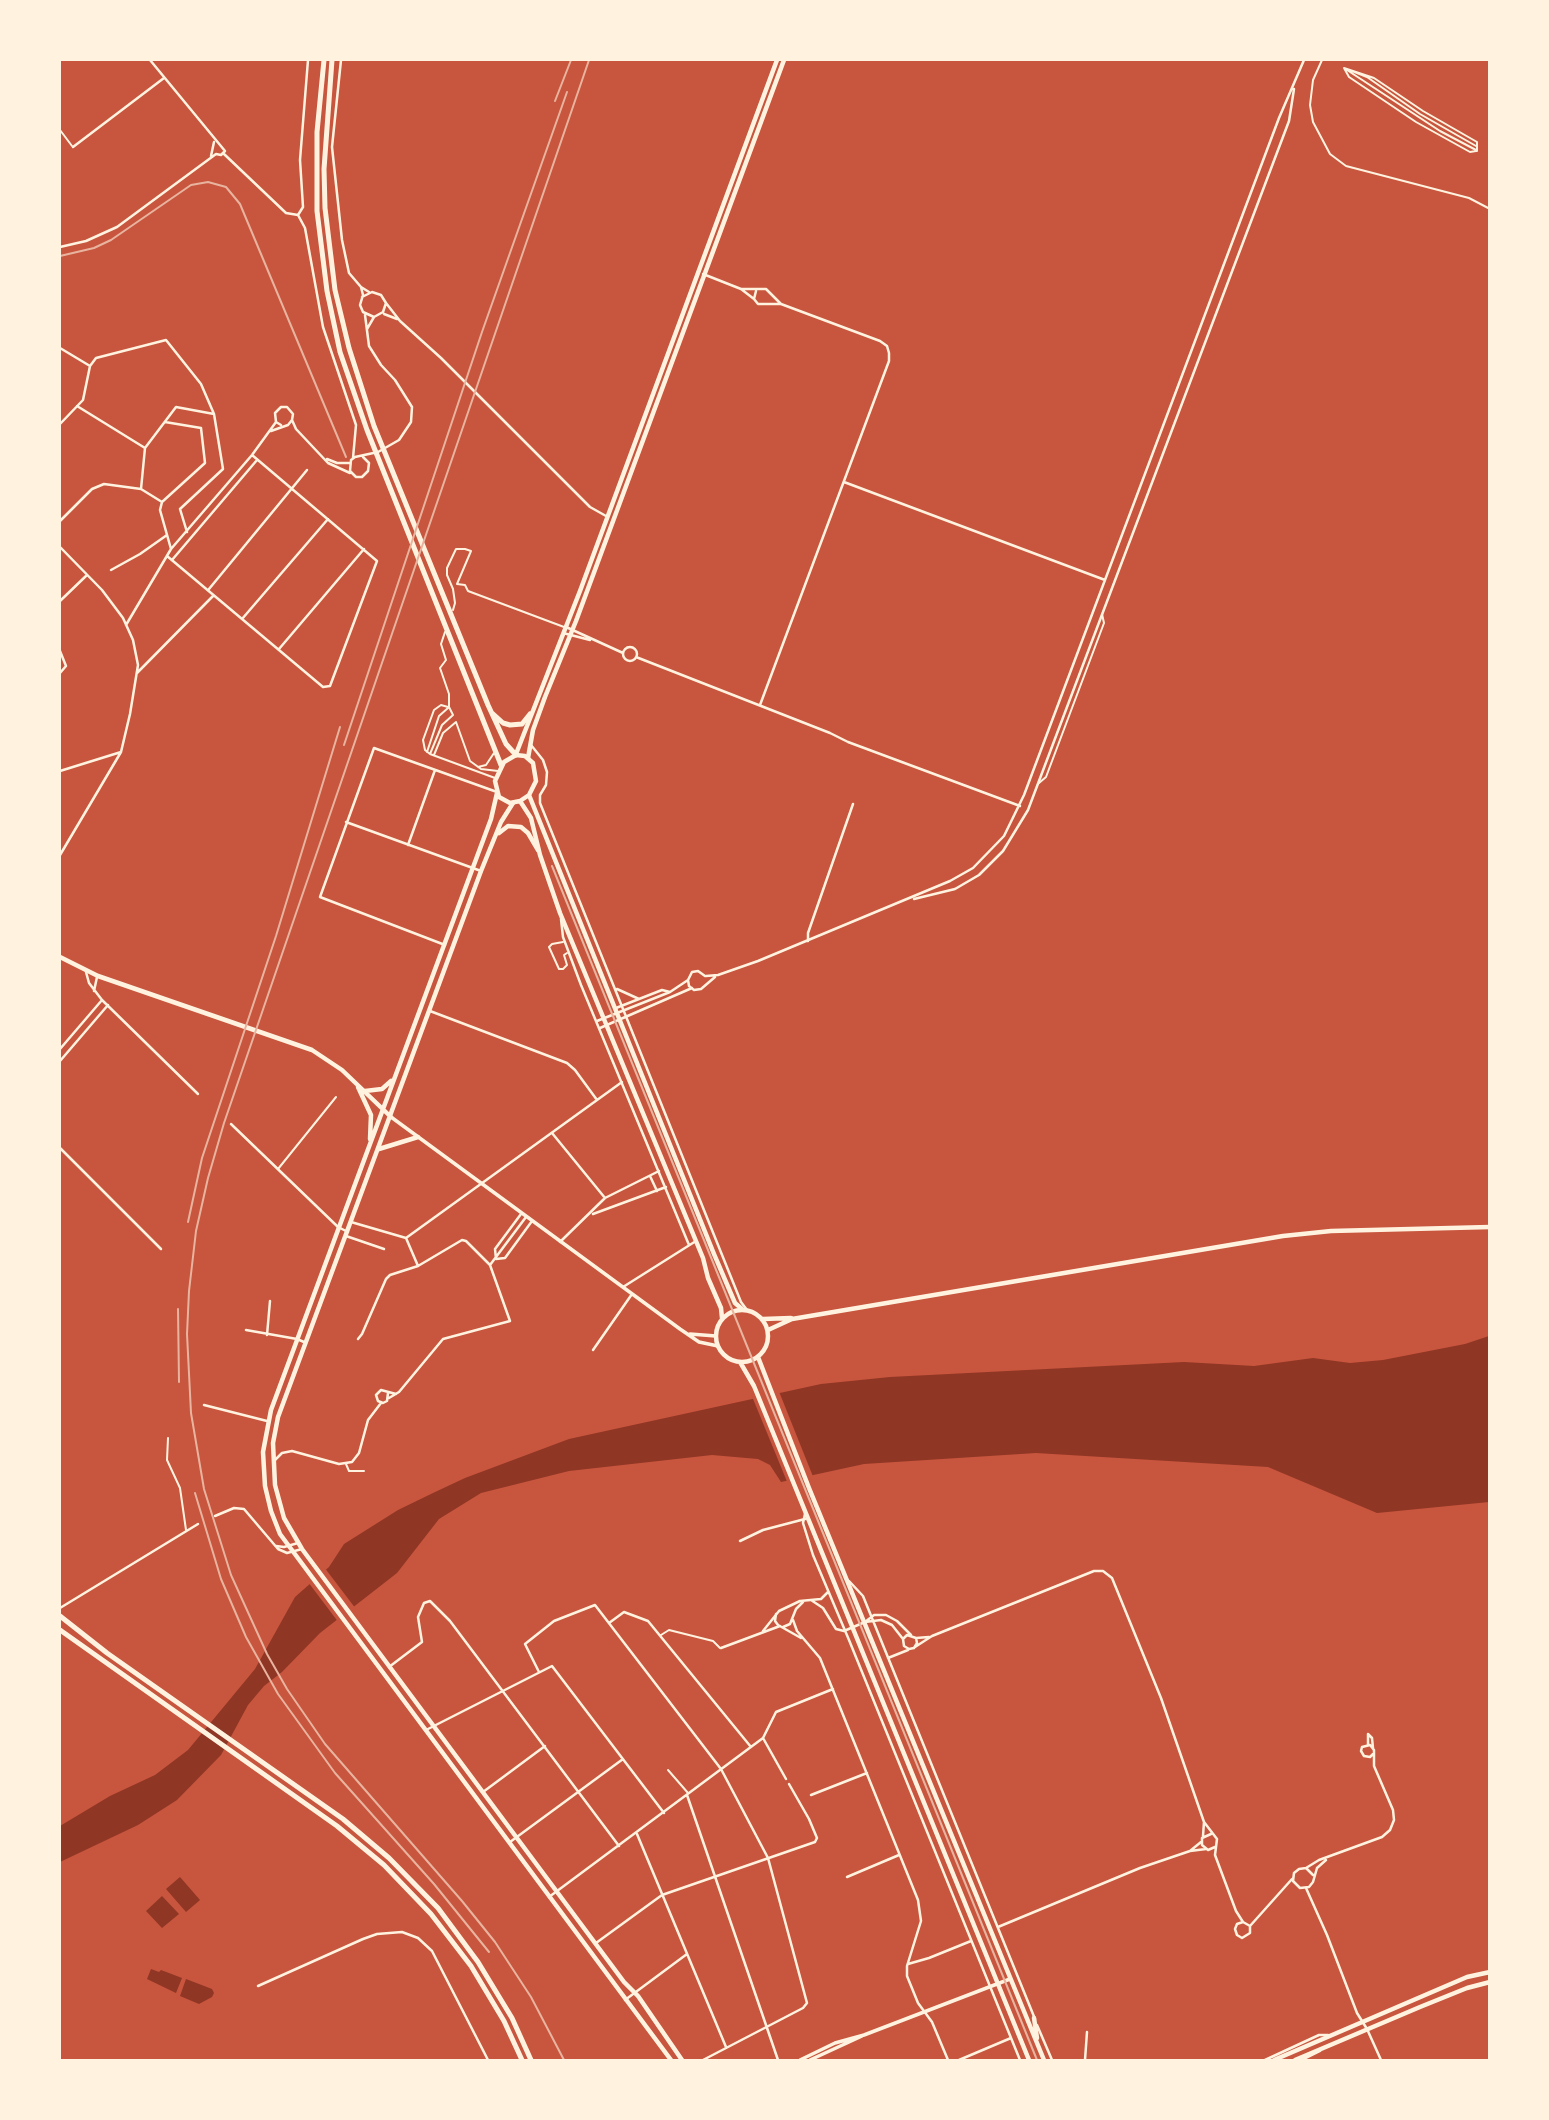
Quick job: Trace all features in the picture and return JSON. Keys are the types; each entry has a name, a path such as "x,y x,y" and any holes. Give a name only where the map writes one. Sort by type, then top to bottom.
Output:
{"highway":[{"path":"324,60 317,132 317,211 325,278 340,352 373,446 480,709 500,768"},
{"path":"332,60 324,169 329,249 335,290 349,348 380,442 489,708 506,744 516,755"},
{"path":"489,708 503,723 510,725 522,724 530,715"},
{"path":"60,1616 358,1832 423,1892 489,1977 531,2060"},
{"path":"61,1631 361,1845 431,1914 471,1966 504,2021 522,2060"}],"main road":[{"path":"528,758 533,730 614,518 777,60"},
{"path":"671,2060 288,1546 275,1522 265,1486 263,1452 267,1421 491,819 500,768 516,755 784,60"},
{"path":"516,755 528,758 535,768 536,781 529,795 513,803 506,811 481,871 278,1417 273,1443 278,1502 300,1546 624,1982 635,1992 682,2060"},
{"path":"497,793 513,803"},
{"path":"529,795 714,1254 736,1303 763,1319 792,1319 1314,1232 1489,1227"},
{"path":"520,801 531,818 540,855 560,913 696,1241 721,1308 722,1318 716,1336 718,1346 726,1357 740,1363 750,1362 758,1357 767,1345 768,1330 763,1319"},
{"path":"494,839 504,828 521,827 528,833 540,855"},
{"path":"60,957 86,972 264,1031 312,1050 335,1064 391,1117"},
{"path":"364,1091 382,1089 396,1074"},
{"path":"356,1083 371,1115 369,1146"},
{"path":"378,1149 418,1137"},
{"path":"722,1318 730,1312 744,1310"},
{"path":"768,1330 792,1319"},
{"path":"758,1357 846,1579 1044,2060"},
{"path":"740,1363 754,1386 806,1511 806,1519 1028,2060"},
{"path":"1274,2060 1467,1977 1489,1972"},
{"path":"1295,2060 1458,1991 1489,1982"},
{"path":"1034,2018 1037,2043"}],"street":[{"path":"150,60 218,146 223,146 223,153 286,213 298,215"},
{"path":"298,215 303,207 300,160 308,60"},
{"path":"341,60 332,147 347,270 361,287 381,295 400,321 524,439 590,507 614,518"},
{"path":"600,1028 692,988 701,989 706,982 718,975 907,900 973,868 1004,836 1020,806 1279,118 1304,60"},
{"path":"1322,60 1313,80 1310,105 1314,122 1330,154 1346,166 1469,198 1489,209"},
{"path":"1344,68 1349,77 1426,128 1470,152 1477,150"},
{"path":"1344,68 1367,77 1477,150"},
{"path":"1344,68 1374,78 1423,111 1477,142 1477,150"},
{"path":"60,130 73,147 164,78"},
{"path":"1063,725 1095,632 1289,121 1294,86"},
{"path":"210,159 214,140"},
{"path":"216,154 215,149 218,146"},
{"path":"60,247 86,241 117,227 216,154 223,153"},
{"path":"298,215 305,228 323,327 356,425 355,449 349,463 351,474"},
{"path":"1232,245 1241,248"},
{"path":"701,273 741,289 761,305 781,304 880,341 888,350 889,361 760,705"},
{"path":"353,458 393,445 411,422 412,407 395,380 374,356 366,332 365,315 361,309 361,287"},
{"path":"741,289 764,288 781,304"},
{"path":"754,299 757,290"},
{"path":"362,298 369,292"},
{"path":"1213,294 1222,297"},
{"path":"767,303 770,295"},
{"path":"382,314 386,303"},
{"path":"365,315 374,317 382,314 400,321"},
{"path":"366,332 374,317"},
{"path":"60,424 83,400 90,366 96,358 166,340 201,384 215,414 223,470 180,509 187,532"},
{"path":"60,348 90,366"},
{"path":"77,406 145,448"},
{"path":"141,489 145,448 176,407 215,414"},
{"path":"126,625 171,549 252,455 276,422 275,413 281,407 290,409 293,414 288,425"},
{"path":"292,420 296,429"},
{"path":"165,422 201,428 205,463 162,502 160,510 171,549"},
{"path":"276,422 281,425"},
{"path":"271,430 281,425 296,429 338,469 359,477 365,476 369,463 378,452"},
{"path":"355,449 369,463"},
{"path":"167,556 324,687 330,686 377,561 252,455"},
{"path":"324,458 337,463 349,463"},
{"path":"172,560 257,460"},
{"path":"208,590 307,470"},
{"path":"844,482 1105,580"},
{"path":"60,522 97,485 141,489 162,502"},
{"path":"242,619 328,519"},
{"path":"111,569 140,554 167,535"},
{"path":"60,547 110,600 126,625 137,653 137,673 121,752 60,855"},
{"path":"279,649 364,549"},
{"path":"431,754 442,725 453,715 440,668 446,660 441,644 456,603 447,575 456,549 471,551 457,584 465,585 468,592 593,640 623,653 628,661 636,657 848,742 1020,806"},
{"path":"60,601 86,575"},
{"path":"137,673 214,595"},
{"path":"907,900 955,889 979,875 1003,851 1021,824 1063,725 1104,623 1102,614"},
{"path":"1087,629 1095,632"},
{"path":"623,653 627,647 631,647 636,651 636,657"},
{"path":"60,651 66,666 60,673"},
{"path":"449,707 441,705 434,710 423,740 431,754 496,779"},
{"path":"431,754 428,745 439,716 449,707"},
{"path":"431,754 443,733 456,723 470,761 481,769 500,768"},
{"path":"474,765 483,766 489,762 494,754 493,742"},
{"path":"530,744 545,765 547,780 540,795 540,803 744,1310"},
{"path":"445,944 320,897 374,748 497,793"},
{"path":"60,771 121,752"},
{"path":"535,768 545,765"},
{"path":"408,845 435,770"},
{"path":"808,941 808,933 853,804"},
{"path":"346,822 481,871"},
{"path":"560,871 566,868"},
{"path":"560,913 568,952 689,1245"},
{"path":"564,941 550,947 559,969 566,966 564,955 568,952"},
{"path":"617,1011 624,1011 670,992 688,980 690,974 695,971 706,976 718,975"},
{"path":"86,972 88,981 102,1000 198,1094"},
{"path":"94,991 98,976"},
{"path":"706,976 706,982"},
{"path":"688,980 692,988"},
{"path":"615,989 639,999"},
{"path":"597,1021 639,999 662,990 670,992"},
{"path":"60,1049 102,1000"},
{"path":"60,1061 108,1005"},
{"path":"430,1012 567,1063 597,1100"},
{"path":"406,1238 622,1082"},
{"path":"278,1169 336,1097"},
{"path":"391,1117 687,1334 699,1342 718,1346"},
{"path":"231,1124 338,1227 347,1234 384,1249"},
{"path":"551,1133 605,1198"},
{"path":"646,1140 653,1137"},
{"path":"60,1148 161,1249"},
{"path":"560,1242 605,1198 659,1171"},
{"path":"650,1176 657,1191"},
{"path":"590,1215 666,1187"},
{"path":"496,1259 495,1249 521,1214"},
{"path":"490,1265 526,1217"},
{"path":"496,1259 505,1258 532,1221"},
{"path":"351,1222 406,1238"},
{"path":"406,1238 418,1266"},
{"path":"358,1339 388,1277 418,1266 464,1240 490,1265 510,1321 443,1339 396,1394 389,1395 383,1390 377,1393 377,1399 381,1403"},
{"path":"623,1287 696,1241"},
{"path":"593,1350 632,1294"},
{"path":"267,1335 270,1301"},
{"path":"246,1330 306,1343"},
{"path":"687,1334 716,1336"},
{"path":"273,1462 282,1453 292,1451 346,1464 358,1457 368,1420 381,1403 386,1403 389,1395"},
{"path":"204,1405 267,1421"},
{"path":"168,1437 167,1460 180,1488 186,1531"},
{"path":"346,1464 349,1471 365,1471"},
{"path":"215,1516 234,1508 244,1509 282,1552 293,1552 300,1546"},
{"path":"740,1541 765,1529 806,1519 810,1549 1020,2060"},
{"path":"60,1608 198,1524"},
{"path":"276,1546 300,1546"},
{"path":"888,1658 915,1647 932,1636 1094,1571 1103,1571 1112,1577 1161,1698 1204,1822 1216,1839 1215,1856 1236,1911 1243,1922 1250,1926"},
{"path":"846,1579 863,1596 1052,2060"},
{"path":"763,1632 776,1614 792,1604 821,1599 828,1592"},
{"path":"661,1636 668,1630 713,1641 722,1648 763,1632 789,1626 798,1606 806,1600"},
{"path":"811,1600 825,1610 836,1629 845,1630 865,1622 888,1622 900,1633 904,1646 909,1649"},
{"path":"389,1667 422,1642 418,1617 428,1601 443,1612 619,1846"},
{"path":"539,1672 525,1644 554,1621 595,1605 721,1769 768,1858 807,2005 703,2060"},
{"path":"784,1609 790,1612 804,1640"},
{"path":"608,1623 624,1612 648,1621 751,1746"},
{"path":"776,1614 775,1621 781,1627 804,1640 817,1653 919,1902 921,1914 908,1964 909,1981 919,2005 933,2024 948,2060"},
{"path":"865,1622 871,1616 879,1614 891,1617 916,1638 932,1636"},
{"path":"903,1639 911,1635"},
{"path":"915,1647 916,1638"},
{"path":"425,1731 552,1666 664,1813"},
{"path":"550,1897 763,1738 776,1712 833,1689"},
{"path":"1236,1911 1235,1931 1240,1937 1248,1935 1250,1926 1284,1889 1297,1870 1382,1837 1391,1830 1393,1810 1374,1766 1361,1751 1367,1745 1368,1734 1372,1738 1374,1766"},
{"path":"763,1738 786,1779"},
{"path":"1367,1745 1373,1748"},
{"path":"484,1792 545,1746"},
{"path":"1366,1757 1373,1754"},
{"path":"509,1843 623,1759"},
{"path":"668,1770 687,1794 778,2060"},
{"path":"811,1795 867,1773"},
{"path":"596,1943 662,1895 817,1840 789,1783"},
{"path":"1204,1822 1202,1840 1215,1856"},
{"path":"636,1834 726,2047"},
{"path":"1190,1851 1211,1835"},
{"path":"998,1927 1140,1868 1190,1851 1215,1847"},
{"path":"847,1877 900,1854"},
{"path":"1310,1895 1313,1875 1328,1857"},
{"path":"1307,1868 1313,1875"},
{"path":"1293,1878 1296,1885"},
{"path":"1284,1889 1296,1885 1306,1888 1310,1895 1381,2060"},
{"path":"1306,1888 1311,1885"},
{"path":"968,1931 969,1913"},
{"path":"1237,1924 1243,1922"},
{"path":"258,1986 363,1939 377,1934 402,1932 418,1938 432,1951 488,2060"},
{"path":"908,1964 972,1940"},
{"path":"625,2000 687,1954"},
{"path":"810,2060 864,2035 1017,1976"},
{"path":"1085,2060 1087,2032"},
{"path":"1265,2060 1319,2035 1328,2035"},
{"path":"959,2060 1011,2038"},
{"path":"1302,2060 1326,2046"},
{"path":"800,2060 823,2054"}],"shaded area":[{"path":"1489,1336 1489,1502 1377,1513 1268,1467 1036,1453 864,1464 781,1482 770,1465 758,1459 712,1455 569,1471 481,1493 439,1519 397,1573 320,1633 282,1672 264,1686 248,1705 221,1755 177,1800 138,1825 60,1862 60,1826 110,1796 155,1775 188,1750 255,1669 295,1597 329,1567 344,1544 398,1510 465,1478 569,1439 821,1384 890,1377 1184,1362 1254,1366 1313,1358 1350,1363 1383,1360 1465,1344"},
{"path":"180,1877 200,1900 186,1912 166,1889"},
{"path":"162,1896 179,1914 162,1928 146,1911"},
{"path":"151,1969 182,1978 176,1993 147,1979"},
{"path":"186,1979 212,1989 212,1997 199,2004 180,1996"}],"pier":[{"path":"778,1389 814,1479 788,1484 751,1394"},
{"path":"324,1567 356,1609 339,1623 308,1582"}],"tram line":[{"path":"60,256 94,248 111,240 191,185 208,182 226,187 240,204 346,457"},
{"path":"552,866 1037,2060"}],"railway":[{"path":"555,101 571,60"},
{"path":"564,2060 531,1997 495,1942 325,1744 287,1689 267,1654 231,1575 204,1489 191,1413 187,1334 196,1231 224,1123 589,60"},
{"path":"344,745 482,332 567,92"},
{"path":"188,1222 202,1158 276,936 340,727"},
{"path":"178,1309 179,1382"},
{"path":"195,1493 221,1579 246,1637 278,1694 335,1773 434,1884 489,1952"}]}
